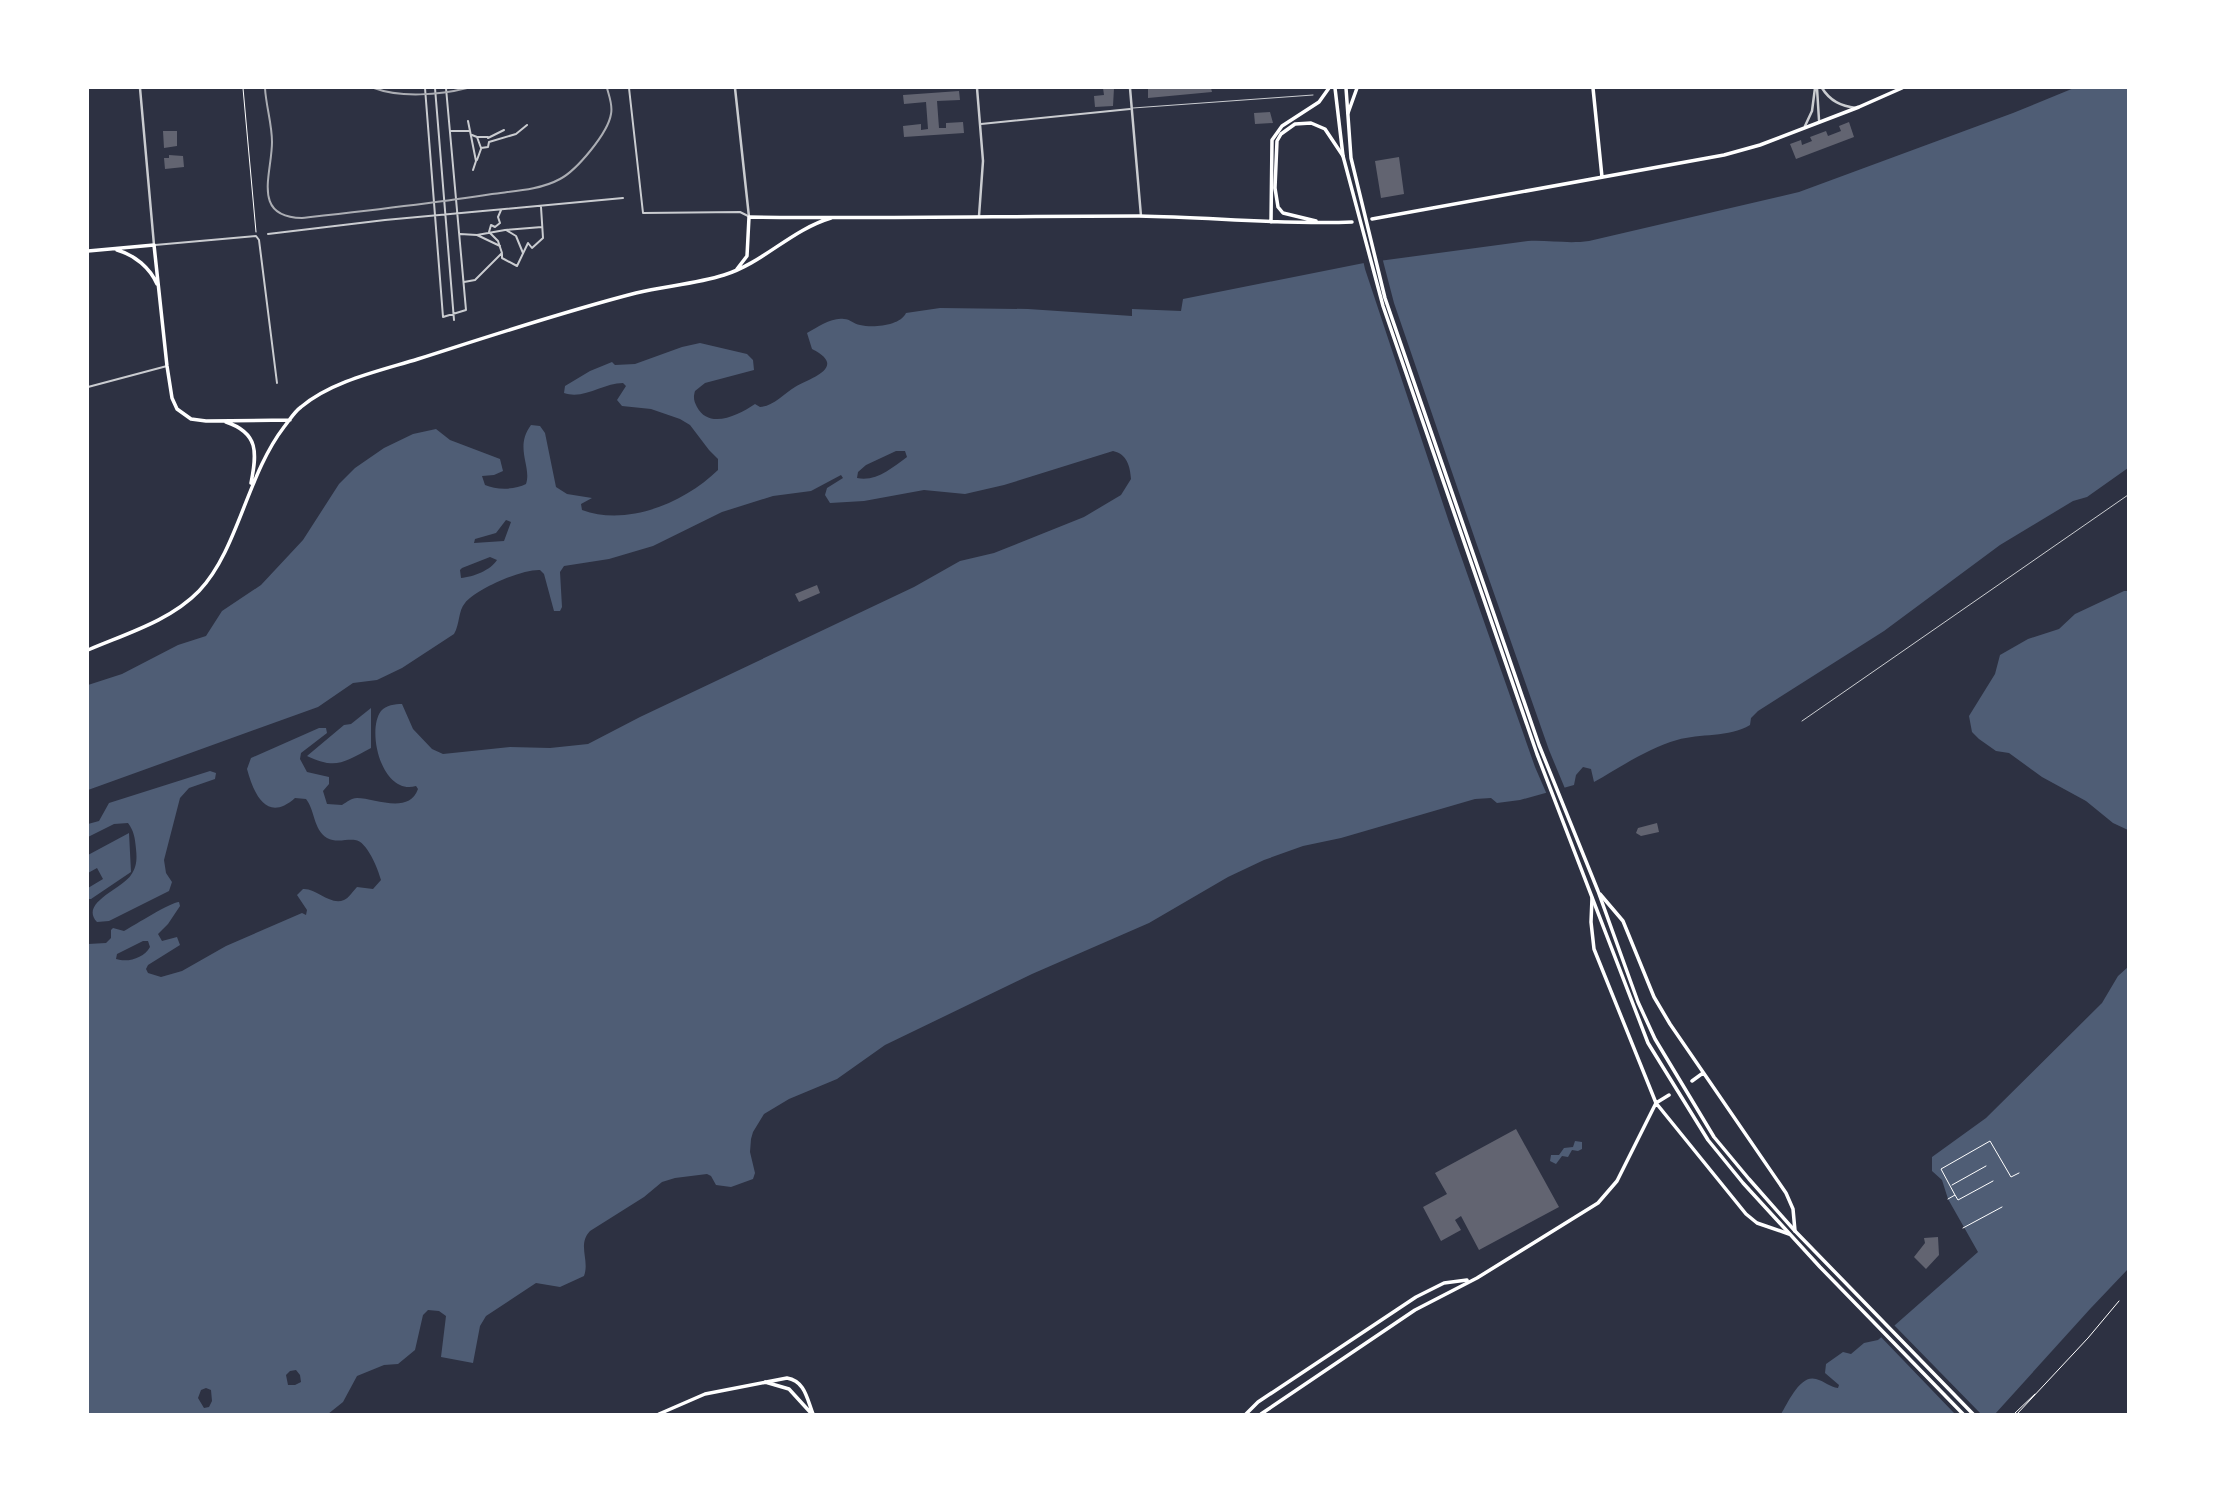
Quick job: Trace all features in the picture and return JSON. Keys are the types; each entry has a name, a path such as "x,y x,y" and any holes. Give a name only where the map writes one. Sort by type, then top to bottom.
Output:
{"main road":[{"path":"1270,222 1272,141 1282,127 1319,102 1329,88"},
{"path":"1335,88 1343,156 1383,306 1537,754 1598,891 1638,1002 1655,1039 1714,1137 1796,1231 1973,1415"},
{"path":"1346,88 1351,158 1372,251 1394,323 1539,746 1648,1043 1708,1140 1743,1183 1962,1415"},
{"path":"1348,115 1357,88"},
{"path":"1593,88 1602,177"},
{"path":"1372,219 1724,155 1760,145 1902,88"},
{"path":"1325,223 1283,213 1278,207 1275,199 1277,141 1287,128 1295,124 1311,123 1325,129 1343,156"},
{"path":"736,270 747,256 749,217 1141,216 1270,222 1352,222"},
{"path":"88,650 166,616 198,592 220,559 273,441 299,408 311,400 364,375 597,303 712,278 736,270 751,264 800,230 831,218"},
{"path":"88,251 154,245 167,366 174,403 179,411 191,419 290,420"},
{"path":"114,249 131,255 151,272 158,286"},
{"path":"220,421 243,429 252,440 255,462 249,490"},
{"path":"1598,891 1623,921 1654,997 1786,1192 1793,1209 1796,1231"},
{"path":"1592,895 1594,949 1656,1103 1754,1222 1790,1234"},
{"path":"1692,1081 1703,1073"},
{"path":"1261,1415 1422,1306 1472,1280 1598,1203 1617,1181 1656,1103 1669,1095"},
{"path":"1246,1415 1258,1402 1416,1297 1444,1283 1472,1280"},
{"path":"1416,1297 1422,1306"},
{"path":"659,1415 705,1394 787,1378 796,1380 802,1386 812,1415"},
{"path":"763,1382 789,1390 812,1415"}],"street":[{"path":"140,88 154,245 256,236 259,240 277,383"},
{"path":"425,88 443,317 466,310 446,88"},
{"path":"435,88 454,320"},
{"path":"629,88 643,214 740,212 749,217"},
{"path":"735,88 749,217"},
{"path":"978,88 983,160 979,216"},
{"path":"1130,88 1141,216"},
{"path":"1816,88 1819,120"},
{"path":"1805,127 1812,111 1816,88"},
{"path":"1822,88 1833,100 1856,108"},
{"path":"981,124 1131,108"},
{"path":"468,121 476,161"},
{"path":"477,137 484,136 489,140 503,138 516,134 527,125"},
{"path":"481,148 488,147 489,140 503,130"},
{"path":"449,131 471,133 477,137 481,148 473,170"},
{"path":"499,132 503,138"},
{"path":"268,234 623,198"},
{"path":"489,232 502,247 502,258 517,266 528,243 532,248 543,238 541,207"},
{"path":"489,232 491,225 495,227 500,223 498,217 501,211"},
{"path":"477,235 542,227"},
{"path":"505,230 518,239 522,254"},
{"path":"459,233 477,235 502,247"},
{"path":"463,282 475,280 502,253"},
{"path":"88,387 167,366"}],"lane":[{"path":"1131,108 1313,95"},
{"path":"1802,721 2129,495"}],"path":[{"path":"243,88 256,236"},
{"path":"1993,1181 1958,1200 1941,1169 1990,1141 2011,1177 2019,1172"},
{"path":"1950,1186 1986,1166"},
{"path":"1948,1199 1955,1195"},
{"path":"1963,1228 2002,1207"},
{"path":"2017,1415 2119,1301"},
{"path":"2014,1415 2037,1393"}],"water":[{"path":"2074,88 2128,88 2128,468 2087,497 2073,501 2000,545 1884,631 1758,711 1751,718 1750,725 1724,734 1666,743 1594,782 1591,769 1583,767 1576,775 1574,785 1520,800 1497,803 1491,798 1475,799 1341,838 1303,846 1264,860 1228,877 1149,923 1032,974 885,1045 837,1079 789,1099 764,1114 751,1139 750,1152 755,1173 753,1179 731,1187 716,1185 707,1174 662,1182 644,1197 590,1231 584,1242 584,1276 560,1287 536,1283 486,1316 480,1326 473,1363 441,1357 446,1316 439,1311 428,1310 423,1315 415,1350 398,1364 384,1365 357,1376 343,1402 328,1414 88,1414 88,944 106,943 111,938 113,928 124,931 179,902 180,906 158,934 162,941 177,937 180,945 148,965 146,969 148,973 161,977 182,971 226,946 302,913 306,915 307,910 297,895 303,889 339,901 348,898 357,887 373,889 381,880 364,845 355,840 334,840 322,834 306,799 295,798 277,808 263,803 247,769 251,758 319,728 326,728 327,733 301,753 300,759 307,772 329,777 329,784 323,791 327,804 342,805 357,798 399,803 413,797 418,789 416,786 404,786 394,781 380,760 375,733 381,711 388,706 402,704 413,729 432,749 443,754 510,747 550,748 588,744 914,587 960,561 994,553 1084,517 1121,495 1131,479 1127,461 1113,451 1004,485 965,494 924,490 864,501 830,503 825,495 827,488 843,478 841,475 811,491 773,496 722,512 653,546 609,559 564,566 560,572 560,611 554,611 544,574 540,570 500,581 465,603 454,634 402,668 377,680 353,683 318,707 88,790 88,685 122,674 178,645 206,636 222,611 261,585 303,540 339,484 355,468 384,448 413,434 436,429 450,440 500,459 503,471 482,476 485,485 511,488 526,484 524,441 531,425 540,426 545,433 556,487 567,494 592,498 581,504 582,510 618,515 637,513 673,501 705,482 718,470 718,459 690,425 680,419 651,409 622,406 617,400 626,386 623,383 586,393 564,393 565,386 612,362 615,365 635,364 700,343 747,354 753,360 754,370 705,383 695,391 695,401 702,414 709,418 724,418 755,404 760,407 770,404 823,371 827,367 827,361 812,349 807,333 839,319 860,325 879,326 898,321 906,313 940,308 1028,309 1132,316 1132,309 1181,311 1183,299 1364,263 1528,241 1589,241 1799,192","holes":["896,451 905,451 907,457 877,476 857,478 858,472 866,465","506,520 511,522 504,541 474,543 475,539 496,533","490,557 497,560 486,570 471,576 461,578 460,570","143,941 148,941 150,947 140,957 130,960 116,959 117,954","296,1370 301,1382 288,1385 286,1375","201,1390 211,1390 212,1401 209,1407 204,1408 198,1398"]},
{"path":"2128,591 2128,830 2113,823 2086,801 2042,777 2009,753 1996,751 1979,739 1972,732 1969,716 1995,674 2000,655 2028,639 2059,629 2075,614"},
{"path":"371,708 371,748 354,757 333,763 307,756 344,725 351,724"},
{"path":"210,771 216,773 215,779 189,788 180,798 164,860 166,873 172,882 169,891 109,921 97,922 93,909 97,902 131,875 136,852 134,835 128,823 114,824 88,837 88,824 99,821 109,803"},
{"path":"129,833 131,872 88,899 88,888 103,879 97,868 88,873 88,855"},
{"path":"2128,967 2128,1269 1995,1414 1781,1414 1795,1390 1805,1381 1816,1379 1838,1388 1839,1385 1825,1373 1826,1364 1843,1352 1851,1354 1864,1343 1878,1340 1978,1252 1948,1199 1942,1180 1932,1171 1932,1157 1986,1118 2102,1003 2118,976"},
{"path":"1575,1141 1582,1142 1582,1149 1572,1150 1568,1157 1562,1156 1556,1164 1550,1161 1551,1155 1559,1155 1564,1148 1573,1147"}],"pier":[{"path":"1382,257 1394,303 1477,545 1566,791 1548,797 1449,522 1365,269 1363,260"},
{"path":"1893,1324 1981,1414 1955,1414 1879,1335"}],"building":[{"path":"1103,88 1114,88 1113,106 1095,107 1094,96 1104,95"},
{"path":"1148,88 1211,88 1212,92 1148,98"},
{"path":"959,91 960,100 937,101 939,128 946,128 946,123 963,122 964,133 904,137 903,126 921,124 921,130 928,129 926,102 904,104 903,95"},
{"path":"1270,112 1273,123 1255,124 1254,113"},
{"path":"1849,122 1854,137 1796,159 1790,144 1801,140 1802,145 1812,141 1810,137 1826,131 1828,136 1841,131 1839,126"},
{"path":"163,131 177,131 177,146 164,148"},
{"path":"169,155 183,156 184,167 165,169 164,158 169,158"},
{"path":"1399,157 1404,194 1381,198 1375,161"},
{"path":"817,585 820,593 799,602 795,594"},
{"path":"1657,823 1659,832 1641,836 1636,833 1638,828"},
{"path":"1516,1129 1559,1207 1479,1250 1461,1216 1455,1220 1461,1230 1441,1241 1423,1207 1447,1194 1435,1173"},
{"path":"1938,1237 1939,1255 1926,1269 1914,1257 1925,1243 1924,1238"}],"railway":[{"path":"265,88 272,135 268,180 270,202 286,216 302,218 518,191 552,183 575,168 604,131 611,111 607,88"},
{"path":"374,88 396,93 420,94 467,88"}]}
